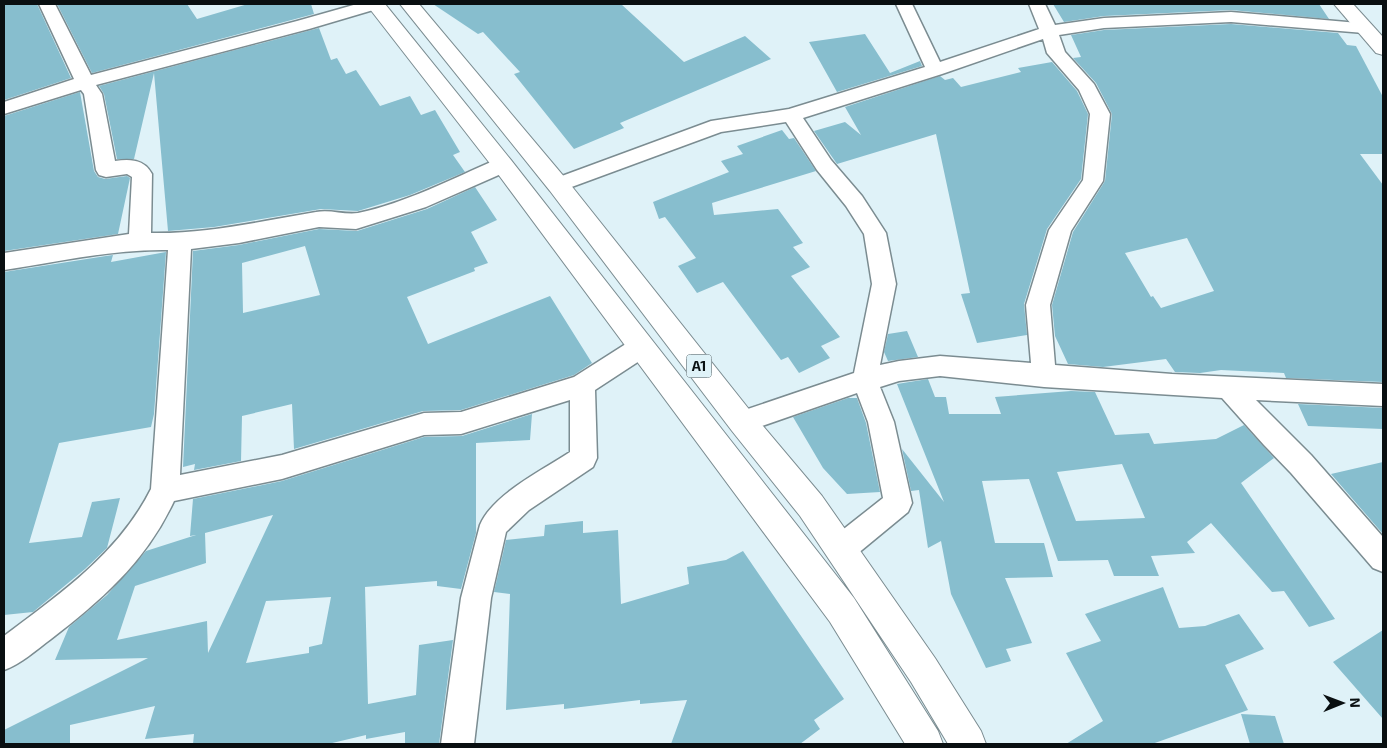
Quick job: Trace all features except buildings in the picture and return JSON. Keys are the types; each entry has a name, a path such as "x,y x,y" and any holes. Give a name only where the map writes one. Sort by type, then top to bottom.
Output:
{"main road":[{"name":"A1","path":"375,4 503,165 842,610 925,744"},
{"name":"A1","path":"409,4 558,185 742,422 811,506 923,670 968,744"},
{"path":"1343,4 1383,49"}],"street":[{"path":"47,4 85,82 93,94 106,170 130,166 142,174 140,241"},
{"path":"4,108 85,82 303,25 375,4"},
{"path":"904,4 936,70"},
{"path":"1038,4 1056,53 1087,88 1100,114 1093,181 1060,230 1038,305 1044,376"},
{"path":"1188,4 1201,17"},
{"path":"558,185 718,126 791,115 936,70 1049,31 1104,23 1201,17 1261,18 1364,28"},
{"path":"791,115 824,165 854,201 874,233 884,284 866,380 880,422 898,503 841,549"},
{"path":"4,262 90,247 140,241 180,242 239,235 319,219 356,221 418,202 503,165"},
{"path":"4,655 52,619 107,572 134,543 151,518 164,490 180,242"},
{"path":"164,490 282,466 424,424 461,423 582,385 641,347"},
{"path":"742,422 866,380 899,371 940,366 1044,376 1383,395"},
{"path":"458,744 476,598 494,526 518,501 584,458 582,385"},
{"path":"1228,387 1273,437 1301,464 1383,558"}]}
